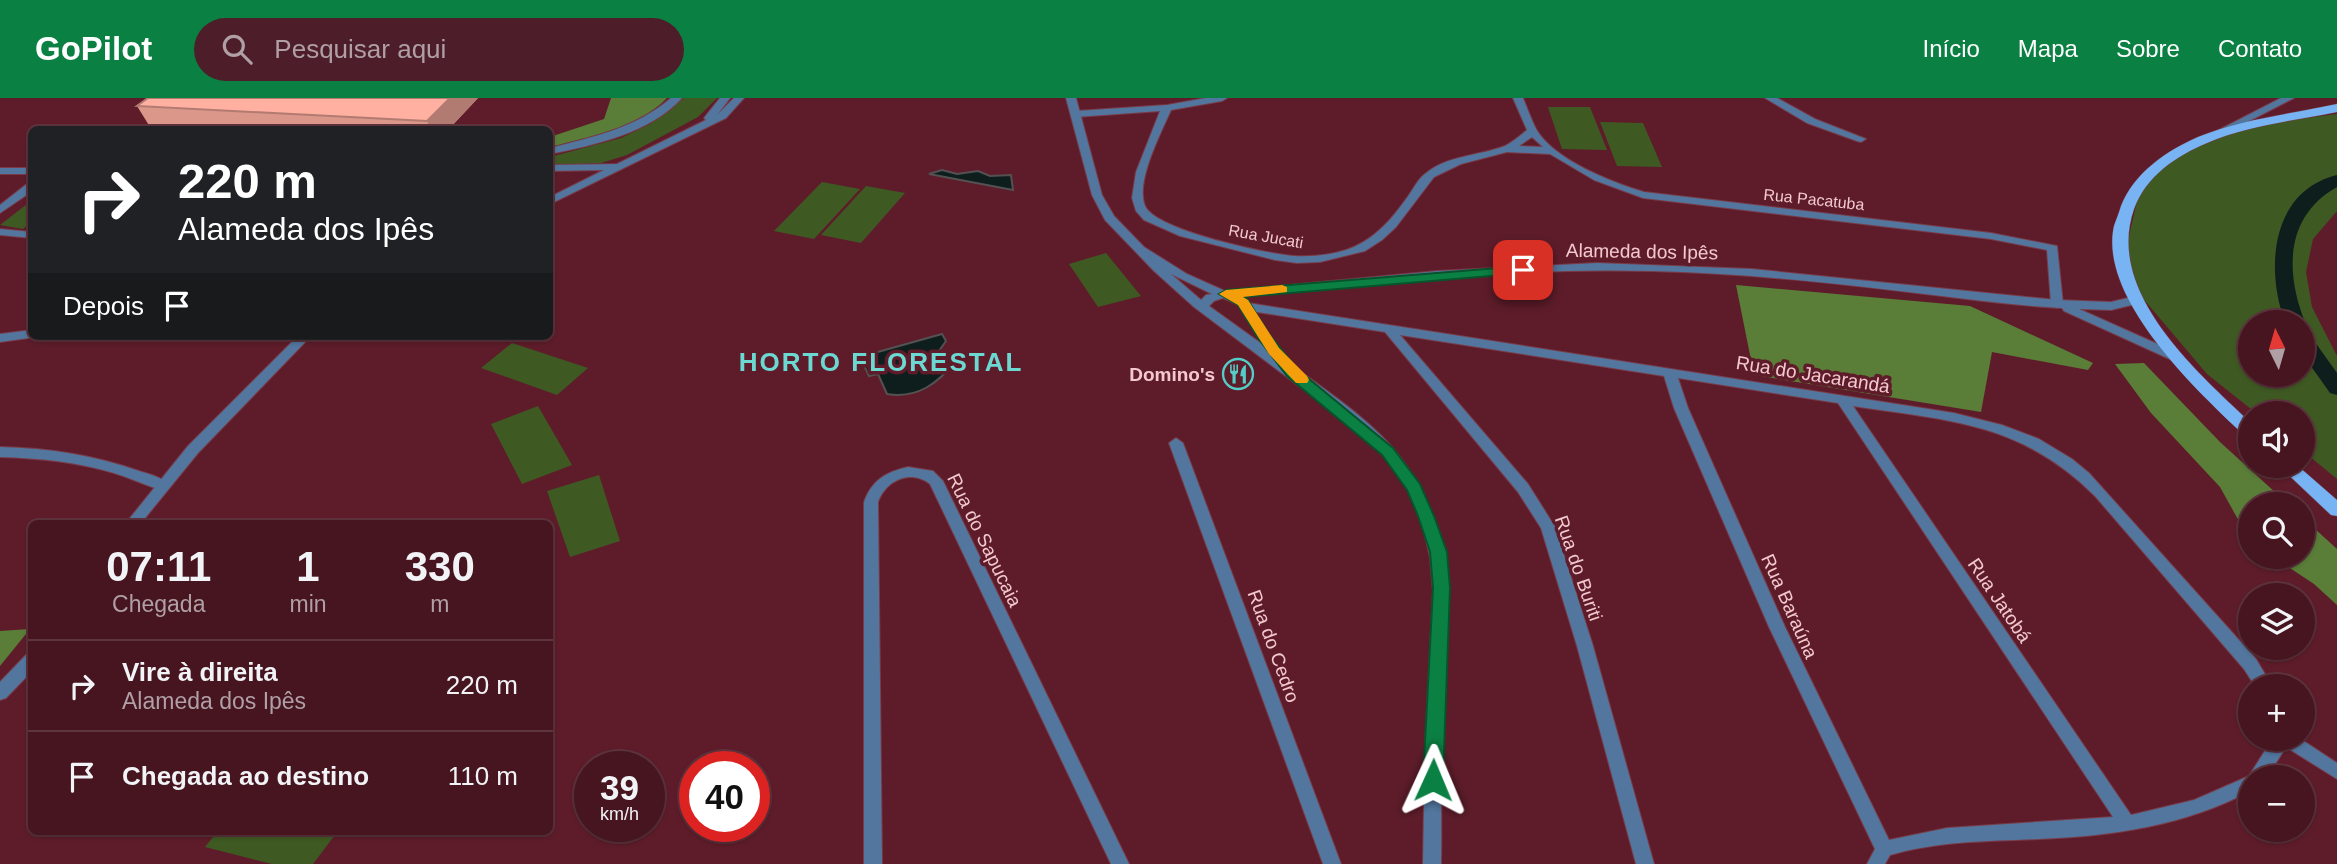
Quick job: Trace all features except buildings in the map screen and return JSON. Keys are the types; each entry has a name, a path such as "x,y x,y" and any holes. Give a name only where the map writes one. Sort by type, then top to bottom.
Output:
{"main road":[{"path":"2238,419 2178,358 2136,300 2124,271 2120,246 2121,223 2128,203 2153,169 2171,156 2213,136 2337,108"},
{"path":"2301,478 2337,510"}],"street":[{"path":"553,150 633,126 664,110 677,98"},
{"path":"701,128 725,98"},
{"path":"553,200 701,128 722,116 739,98"},
{"path":"1071,98 1102,208 1118,229 1140,249 1157,270 1378,441 1397,462 1414,488 1438,552 1442,588 1434,734 1432,864"},
{"path":"1076,114 1167,108 1222,98"},
{"path":"1518,98 1532,131"},
{"path":"1770,98 1811,121 1861,139"},
{"path":"2213,136 2284,99"},
{"name":"Rua Jucati","path":"1167,108 1142,169 1138,187 1140,209 1160,226 1221,244 1290,259 1325,258 1354,251 1373,242 1390,228 1431,175 1462,160 1506,149 1551,151"},
{"name":"Rua Jucati","path":"1506,149 1532,131"},
{"name":"Rua Pacatuba","path":"1532,131 1551,151 1615,185 1643,195 1991,236 2053,248 2057,304"},
{"path":"553,169 618,167"},
{"path":"553,169 578,172 590,182"},
{"path":"0,171 28,171"},
{"path":"0,210 28,186"},
{"path":"0,232 28,235"},
{"path":"1140,249 1183,277 1238,299 1292,372"},
{"name":"Alameda dos Ipês","path":"1226,294 1498,272 1651,267 2057,304 2111,306 2136,300"},
{"path":"1203,306 1210,298 1226,294"},
{"name":"Alameda dos Ipês","path":"2057,304 2178,358"},
{"path":"1230,327 1250,314"},
{"name":"Rua do Jacarandá","path":"1250,314 1390,329 1993,425 2029,438 2057,453 2078,469 2256,674"},
{"name":"Rua do Buriti","path":"1390,329 1522,488 1548,527 1585,646 1645,864"},
{"path":"0,338 28,334"},
{"path":"135,520 161,485 220,420 301,340"},
{"name":"Rua Baraúna","path":"1670,374 1681,408 1880,856"},
{"name":"Rua Jatobá","path":"1842,399 2127,823"},
{"name":"Rua do Cedro","path":"1176,443 1332,864"},
{"path":"0,452 78,458 114,467 161,485"},
{"name":"Rua do Sapucaia","path":"873,864 871,502 873,493 885,480 915,472 932,476 936,481 1120,864"},
{"path":"0,693 28,664"},
{"path":"2304,751 2337,772"},
{"path":"1880,856 1911,840 1944,835 2078,829 2127,823 2218,799 2238,789"}],"green space":[{"path":"611,98 667,98 628,124 553,146 553,136 604,119"},
{"path":"684,98 717,98 698,117 627,155 601,163 553,165 553,156 621,138 650,124"},
{"path":"1548,107 1590,107 1607,150 1562,149"},
{"path":"2337,114 2337,211 2313,239 2306,272 2314,310 2238,310 2238,387 2315,387 2315,313 2337,356 2337,479 2315,461 2315,401 2241,401 2207,374 2140,295 2126,249 2142,179 2218,129"},
{"path":"1600,122 1643,123 1662,167 1617,166"},
{"path":"822,182 860,189 814,239 774,231"},
{"path":"866,186 905,193 861,243 821,235"},
{"path":"28,203 28,225 23,229 0,225"},
{"path":"1106,253 1141,296 1098,307 1069,264"},
{"path":"1736,285 1970,306 2093,363 2088,370 1992,352 1981,412 1754,375"},
{"path":"512,343 588,368 557,395 481,368"},
{"path":"2144,363 2238,458 2238,478 2259,478 2275,492 2238,492 2238,519 2220,487 2151,413 2115,364"},
{"path":"538,406 572,465 522,484 491,424"},
{"path":"599,475 620,541 570,557 547,491"},
{"path":"2315,529 2337,549 2337,605 2312,583 2291,569 2315,569"},
{"path":"28,629 0,666 0,631"},
{"path":"215,835 335,835 313,864 272,864 205,847"}],"shaded area":[{"path":"942,170 957,174 978,171 990,176 1011,175 1013,190 929,174"},
{"path":"942,334 946,341 939,351 940,357 957,360 935,382 918,392 887,394 878,374 869,376 860,357"}],"waterway":[{"path":"2290,310 2284,277 2290,227 2296,212 2305,201 2337,180"},
{"path":"2315,357 2337,388"}],"slow traffic":[{"path":"1282,289 1226,294 1248,307 1253,320 1274,351 1302,380"}],"place":[{"name":"Domino's","path":"1238,374"}],"district":[{"name":"HORTO FLORESTAL","path":"881,362"}],"route":[{"path":"1433,780 1442,588 1438,552 1426,516 1414,488 1388,452 1292,372 1263,335 1248,307 1226,294 1523,270"}]}
